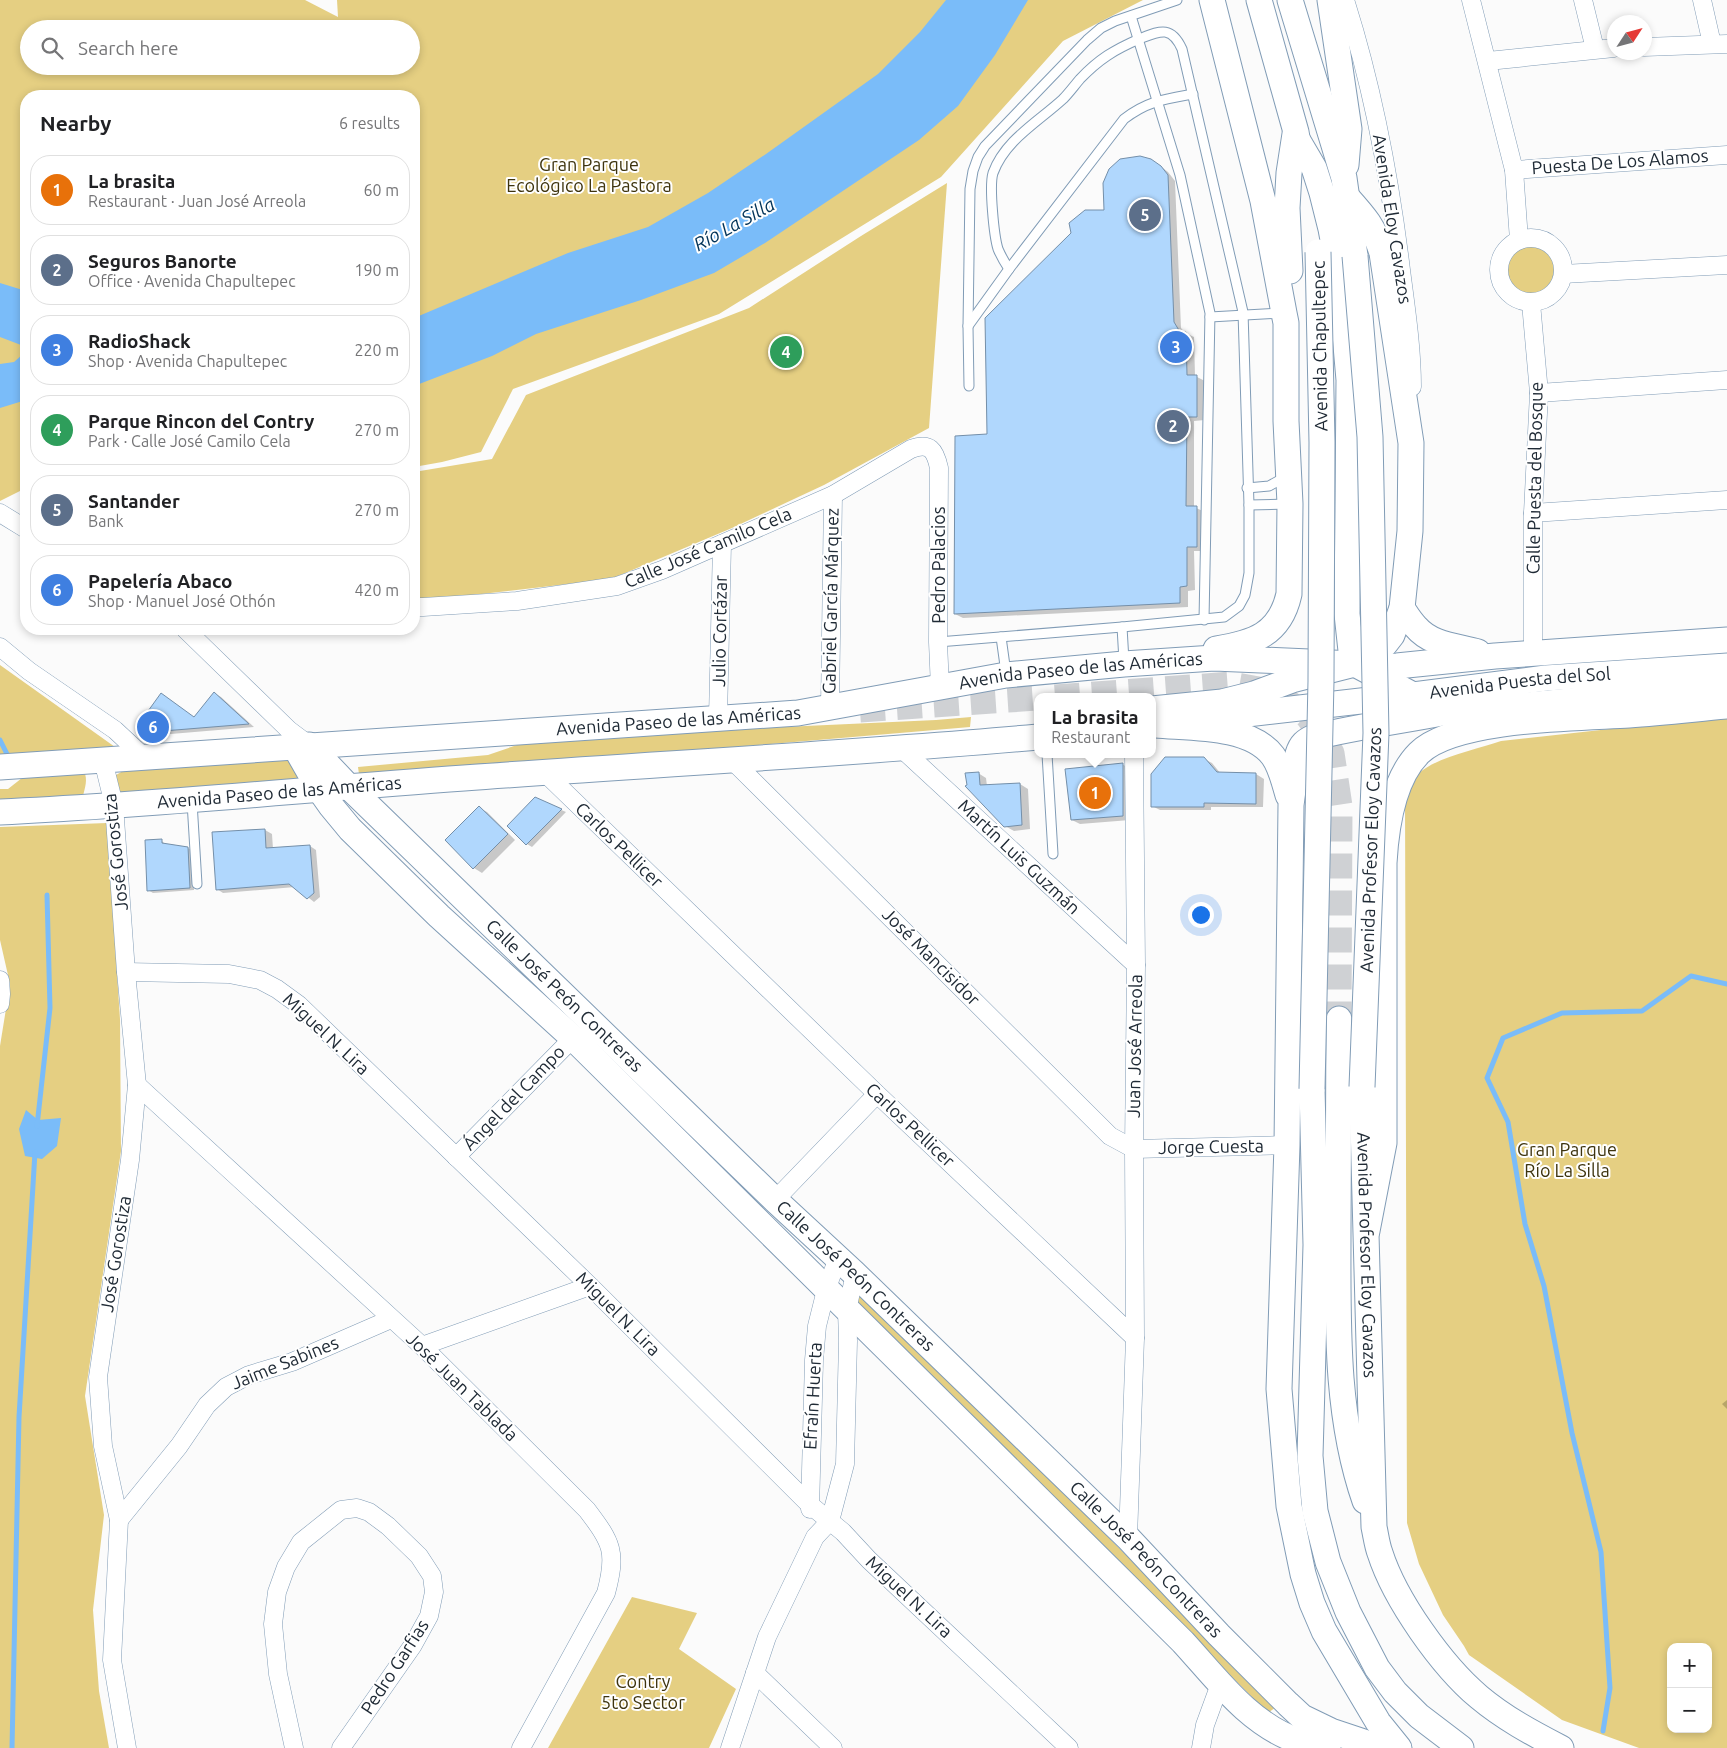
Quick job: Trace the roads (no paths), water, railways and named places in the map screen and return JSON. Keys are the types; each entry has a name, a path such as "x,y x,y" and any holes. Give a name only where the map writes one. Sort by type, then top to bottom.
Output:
{"main road":[{"path":"1135,664 1164,657 1243,645 1259,637 1274,626 1286,608 1289,594 1290,504 1286,421 1286,323 1264,201 1212,0"},
{"name":"Avenida Chapultepec","path":"1259,0 1296,135 1318,252 1322,442 1317,703"},
{"name":"Avenida Chapultepec","path":"1290,0 1345,188 1355,256 1370,438 1375,683"},
{"path":"1156,719 1355,664 1384,644 1392,635 1402,608 1410,530 1411,443 1382,253 1377,236 1345,188 1348,129 1330,0"},
{"path":"1284,311 1289,294 1287,208 1289,173 1296,135"},
{"path":"1296,135 1314,168 1322,193 1340,277 1349,380 1347,614 1352,660 1355,664 1413,695"},
{"path":"1402,608 1416,628 1426,636 1437,641 1495,656"},
{"name":"Avenida Puesta del Sol","path":"1355,664 1380,667 1397,666 1495,656 1533,655 1727,640"},
{"path":"1214,658 1231,663 1238,674 1237,687 1222,702"},
{"name":"Avenida Paseo de las Américas","path":"0,767 144,757 298,741 798,713 1006,676 1135,664 1214,658 1355,664"},
{"name":"Avenida Puesta del Sol","path":"1317,703 1413,695 1546,678 1727,666"},
{"path":"1246,714 1285,692 1298,679"},
{"name":"Avenida Profesor Eloy Cavazos","path":"1375,683 1376,733 1362,1087 1374,1527 1380,1554 1391,1579 1430,1644 1478,1697 1529,1732 1561,1748"},
{"path":"1399,1748 1378,1722 1324,1631 1312,1603 1303,1574 1289,1506 1279,1389 1287,1146 1291,805 1296,761 1301,746 1306,741 1314,737 1356,727 1442,713 1727,686"},
{"path":"1156,720 1246,714 1317,703 1312,1089 1316,1245 1310,1456 1315,1511 1328,1562 1348,1612 1377,1668 1395,1692 1419,1716 1461,1748"},
{"path":"1367,1231 1384,1143 1384,863 1389,815 1401,780 1409,765 1434,742 1447,736 1517,722 1642,714 1727,706"},
{"path":"1156,720 1225,731 1263,746 1278,765 1291,805"},
{"path":"1356,727 1370,739 1378,750 1392,778 1396,797"},
{"name":"Avenida Paseo de las Américas","path":"0,812 544,772 902,749 1034,737"},
{"name":"Calle José Peón Contreras","path":"298,741 348,786 775,1200 1128,1538 1219,1635 1288,1704 1329,1739"},
{"name":"Calle José Peón Contreras","path":"298,741 319,789 350,830 439,916 572,1038 1183,1642 1220,1684 1255,1718 1298,1742 1350,1736 1374,1748"},
{"path":"1339,1019 1338,1269 1340,1357 1349,1444 1358,1482 1374,1527"},
{"path":"1279,1389 1287,1371 1300,1302 1316,1245"},
{"path":"1329,1739 1352,1718 1360,1699 1359,1691"},
{"path":"1270,1728 1288,1704"}],"street":[{"name":"Avenida Eloy Cavazos","path":"1345,0 1358,41 1382,144 1396,231 1412,367 1411,443"},
{"path":"1471,0 1514,170 1519,240"},
{"path":"1583,0 1595,49"},
{"path":"1652,47 1720,44 1702,0"},
{"path":"1488,62 1607,48"},
{"name":"Puesta De Los Alamos","path":"1514,170 1727,155"},
{"path":"1528,238 1538,239 1547,242 1560,256 1563,274 1556,291 1548,298 1530,303 1513,297 1506,290 1499,273 1499,264 1502,255 1513,243 1528,238"},
{"path":"1563,274 1727,265"},
{"name":"Calle Puesta del Bosque","path":"1530,303 1538,393 1533,513 1533,655"},
{"path":"1538,393 1727,380"},
{"name":"Calle José Camilo Cela","path":"420,607 517,601 617,586 662,570 833,496 911,449 927,446"},
{"name":"Pedro Palacios","path":"927,446 933,452 939,468 938,642 940,688"},
{"name":"Gabriel García Márquez","path":"830,707 833,496"},
{"path":"1533,513 1727,500"},
{"path":"0,513 20,525"},
{"name":"Julio Cortázar","path":"718,718 722,544"},
{"path":"191,635 298,741"},
{"path":"0,647 29,671 115,730 144,757"},
{"name":"Martín Luis Guzmán","path":"902,749 1136,965"},
{"name":"Juan José Arreola","path":"1134,758 1136,965 1134,1149 1135,1338"},
{"name":"José Mancisidor","path":"731,759 1110,1136 1134,1149"},
{"name":"José Gorostiza","path":"103,760 114,805 126,972 138,1085 130,1160 98,1377 103,1446 119,1520 112,1660 127,1748"},
{"name":"Carlos Pellicer","path":"544,772 877,1094 1135,1338"},
{"name":"Miguel N. Lira","path":"126,972 229,974 260,980 277,988 299,1005 590,1286 809,1504 830,1521 1069,1748"},
{"name":"Ángel del Campo","path":"456,1157 572,1038"},
{"name":"José Juan Tablada","path":"138,1085 422,1346 587,1510 605,1534 612,1552 612,1572 606,1593 521,1748"},
{"path":"775,1200 877,1094"},
{"name":"Jorge Cuesta","path":"1134,1149 1287,1146"},
{"name":"Efraín Huerta","path":"816,1537 809,1504 814,1360 818,1321 826,1290 846,1266"},
{"name":"Efraín Huerta","path":"730,1748 767,1638 816,1537 830,1521 845,1464 847,1446 848,1341 846,1266"},
{"path":"422,1346 590,1286"},
{"name":"Jaime Sabines","path":"119,1520 179,1446 207,1406 226,1387 249,1375 292,1362 391,1319"},
{"path":"1128,1538 1135,1338"},
{"name":"Pedro Garfias","path":"294,1748 278,1674 273,1624 277,1592 286,1567 301,1542 341,1510 357,1508 369,1512 388,1526 419,1556 432,1576 434,1592 429,1616 413,1645 342,1748"},
{"path":"755,1672 833,1748"},
{"path":"1201,1748 1205,1724 1220,1684"}],"lane":[{"path":"968,386 970,189 978,156 995,135 1034,97 1087,40 1101,28 1115,20 1177,0"},
{"path":"1131,16 1180,175 1210,317 1204,620"},
{"path":"938,642 1224,617 1238,606 1245,595 1249,573 1249,504 1243,316 1182,49 1177,38 1172,34 1164,32 1155,33 1122,46 1100,60 1066,96 1014,141 1002,158 993,175 992,190 998,248 1009,269"},
{"path":"968,327 1009,269 1124,119 1138,108 1158,101 1193,94"},
{"path":"1210,317 1243,316 1284,311"},
{"path":"1247,488 1269,486 1289,475"},
{"path":"1249,504 1290,504"},
{"path":"1122,627 1135,664"},
{"path":"1001,637 1006,676"},
{"path":"1047,758 1054,854"},
{"path":"192,799 197,884"}],"water":[{"name":"Río La Silla","path":"946,0 1028,0 995,55 958,106 919,140 765,243 714,273 641,300 536,334 492,356 420,384 420,315 568,253 648,227 708,193 878,74 920,32"},
{"path":"0,283 20,289 20,345 0,337"},
{"path":"20,357 20,402 0,408 0,364 14,362"},
{"path":"26,1110 38,1120 61,1118 57,1146 42,1159 25,1156 19,1129"}],"waterway":[{"path":"0,740 7,754"},
{"path":"37,1126 50,1008 47,895"},
{"path":"1603,1731 1610,1688 1601,1552 1572,1433 1544,1286 1525,1224 1508,1122 1487,1078 1503,1038 1562,1013 1642,1011 1691,976 1727,984"},
{"path":"12,1748 19,1417 35,1152"}],"tunnel":[{"path":"1109,693 1231,684 1275,692 1308,717 1332,753 1340,806 1339,1019"},
{"path":"860,710 1034,698"}],"place":[{"name":"Santander","path":"1145,215"},
{"name":"RadioShack","path":"1176,347"},
{"name":"Parque Rincon del Contry","path":"786,352"},
{"name":"Seguros Banorte","path":"1173,426"},
{"name":"Papelería Abaco","path":"153,727"},
{"name":"La brasita","path":"1095,793"}],"park label":[{"name":"Gran Parque Ecológico La Pastora","path":"589,175"},
{"name":"Gran Parque Río La Silla","path":"1567,1160"},
{"name":"Contry 5to Sector","path":"643,1692"}]}
